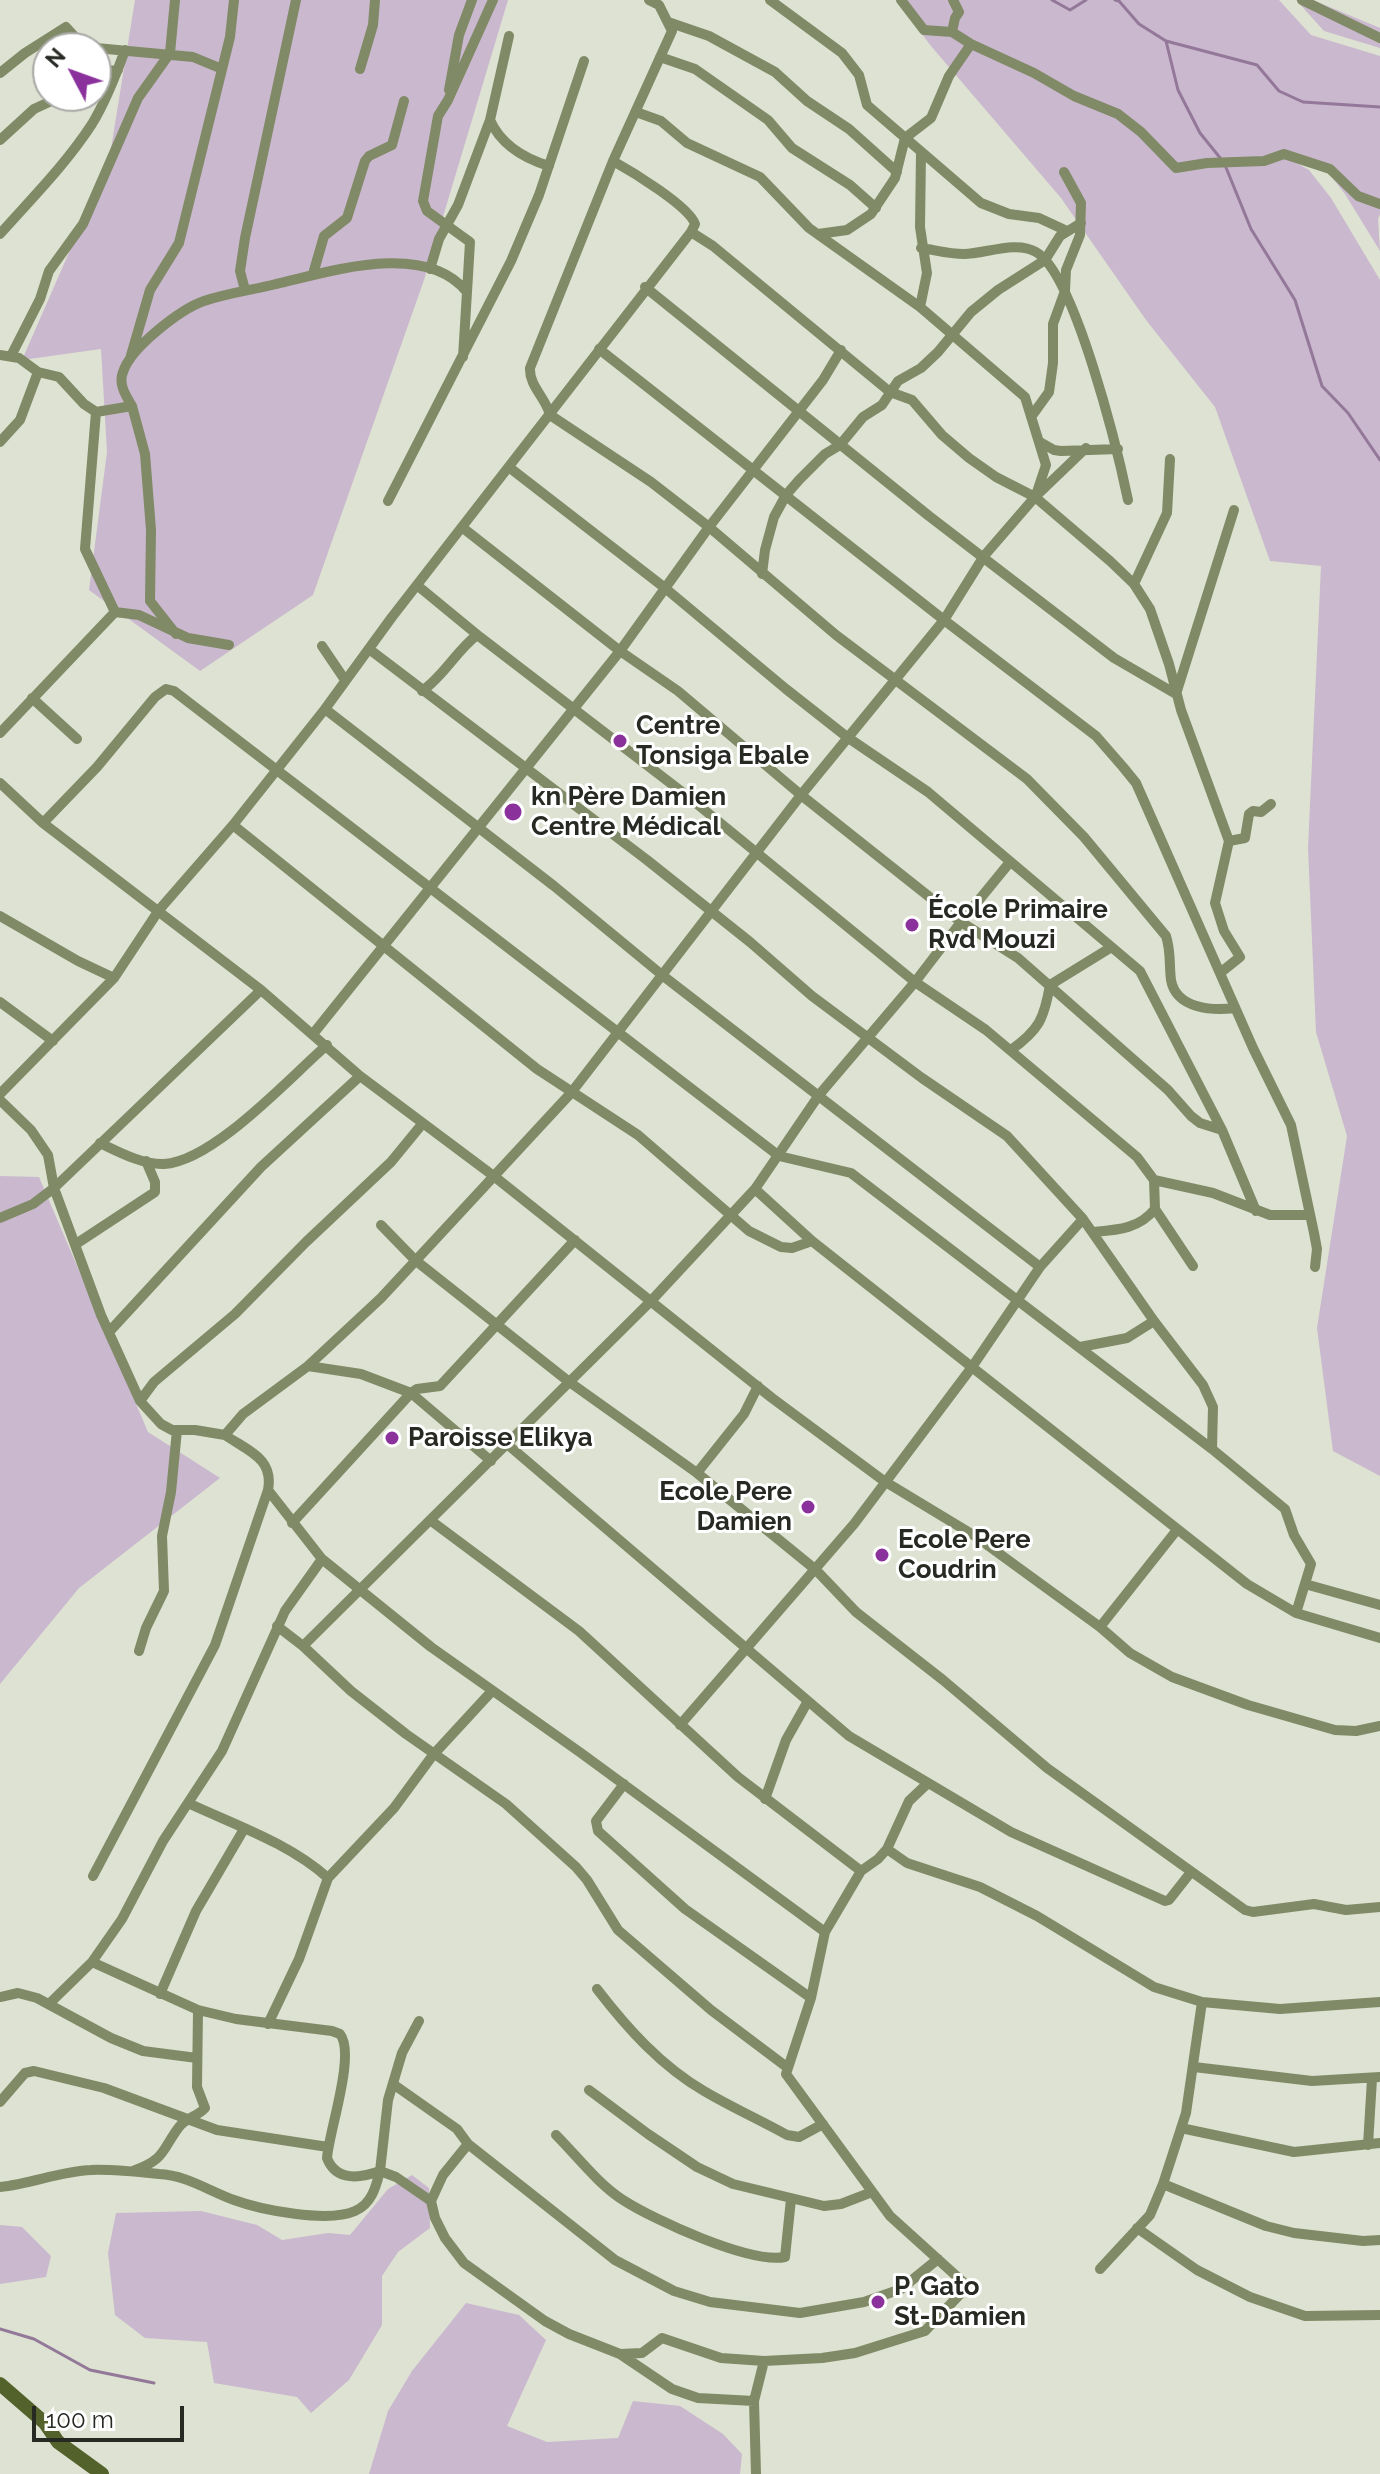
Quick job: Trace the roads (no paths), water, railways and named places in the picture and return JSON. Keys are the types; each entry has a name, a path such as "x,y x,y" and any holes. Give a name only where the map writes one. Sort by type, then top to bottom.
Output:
{"street":[{"path":"132,406 96,412 84,404 59,377 38,372 6,355 40,299 49,271 83,224 138,98 170,53 175,0"},
{"path":"130,361 130,352 150,290 179,243 222,69 234,0"},
{"path":"245,290 240,271 245,238 296,0"},
{"path":"360,69 373,25 375,0"},
{"path":"448,100 453,58 471,0"},
{"path":"463,357 470,242 427,211 423,201 438,116 493,0"},
{"path":"649,0 659,5 672,31 613,161 530,368 529,374 544,397 550,415 651,482 836,635 1027,779 1084,837 1166,936 1170,947 1171,981 1178,993 1202,1009 1235,1008"},
{"path":"770,0 842,53 854,65 867,105 987,207 1039,218 1067,231"},
{"path":"901,0 924,30 952,32 1074,96 1118,114 1141,132 1176,168 1207,163 1264,161 1284,154 1330,169 1358,196 1380,204"},
{"path":"952,32 959,12 953,0"},
{"path":"1302,0 1380,38"},
{"path":"1328,13 1334,0"},
{"path":"668,22 709,36 775,72 807,101 849,129 897,172"},
{"path":"430,269 490,120 509,36"},
{"path":"818,234 847,230 860,224 876,208 897,172 905,138 931,118 949,76 971,44"},
{"path":"0,73 32,49"},
{"path":"112,49 193,57 222,69"},
{"path":"0,234 66,160 93,122 125,50"},
{"path":"660,57 695,69 768,120 792,148 850,185 876,208"},
{"path":"388,501 511,261 549,166 584,61"},
{"path":"112,71 118,70"},
{"path":"313,274 324,236 347,218 365,161 392,145 404,101"},
{"path":"0,140 32,111"},
{"path":"636,112 661,121 687,143 760,177 818,234 920,307 1018,389 1025,397 1046,465 1035,497"},
{"path":"490,120 497,136 509,147 549,166"},
{"path":"920,307 927,273 921,248 921,153"},
{"path":"0,1094 114,978 159,910 278,769 645,287 691,232 695,224 688,213 661,191 613,161"},
{"path":"1031,417 1049,392 1053,324 1065,291 1066,270 1076,247 1081,223 1081,203 1064,172"},
{"path":"762,574 774,517 786,495 825,454 840,445 863,417 882,405 906,375 929,361 986,299 1045,260 1060,236 1081,223"},
{"path":"691,232 713,246 890,392 912,400 942,435 969,458 1035,497 1134,584 1150,609 1176,694 1229,841 1215,903 1224,931 1240,957 1220,973"},
{"path":"921,248 965,254 1026,249 1038,252 1059,276 1097,380 1118,449 1128,500"},
{"path":"176,634 150,601 151,530 145,454 132,406 122,384 123,372 146,341 179,313 202,302 365,264 430,269 455,279 467,292"},
{"path":"645,287 840,445 1114,658 1176,694"},
{"path":"599,349 1096,736 1136,783 1235,1008 1291,1125 1317,1249 1315,1267"},
{"path":"313,1034 620,651 709,527 823,380 841,350"},
{"path":"0,442 20,420 38,372"},
{"path":"96,412 91,491 84,539 85,549 115,612"},
{"path":"1040,442 1054,450 1118,449"},
{"path":"225,1435 243,1414 308,1366 381,1298 571,1093 801,795 944,620 984,556 1035,497 1086,448"},
{"path":"1134,584 1167,513 1170,459"},
{"path":"510,468 665,588 847,737 928,792 1146,979 1222,1130 1256,1211"},
{"path":"1176,694 1234,510"},
{"path":"463,528 620,651 678,691 801,795 961,922 1018,958 1168,1090 1191,1116 1200,1123 1222,1130"},
{"path":"418,586 757,852 915,982 1011,1050 1137,1157 1154,1180 1155,1209 1193,1266"},
{"path":"115,612 139,615 176,634 229,645"},
{"path":"0,733 115,612"},
{"path":"422,691 477,635"},
{"path":"322,646 345,680"},
{"path":"369,649 711,911 812,996 922,1078 1007,1136 1083,1219 1154,1321 1187,1361 1213,1407 1212,1449"},
{"path":"43,823 97,767 155,697 166,689 174,691 779,1156 851,1173 1212,1449 1285,1509 1294,1535 1311,1564 1296,1613"},
{"path":"32,698 77,739"},
{"path":"325,709 1040,1267"},
{"path":"0,783 43,823 261,990 360,1076 495,1177 758,1386 884,1481 975,1536 1100,1627 1137,1658 1208,1692 1335,1730 1356,1731 1380,1726"},
{"path":"1229,841 1245,838 1249,814 1261,812 1271,804"},
{"path":"233,825 384,948 571,1093 638,1135 749,1231 781,1247 792,1248 812,1241"},
{"path":"303,1646 651,1301 755,1189 819,1095 915,982 1010,862"},
{"path":"0,916 114,978"},
{"path":"1011,1050 1034,1032 1040,1023 1050,985 1110,948"},
{"path":"0,1218 33,1204 54,1188 261,990"},
{"path":"0,1002 53,1041"},
{"path":"100,1143 146,1161 165,1164 189,1158 259,1109 327,1045"},
{"path":"109,1332 261,1167 360,1076"},
{"path":"0,1100 18,1116 48,1155 54,1188 109,1332 140,1401 161,1424 177,1430 225,1435 264,1462 269,1470 268,1490 215,1645 93,1876"},
{"path":"140,1401 154,1382 235,1314 381,1172 423,1123"},
{"path":"76,1244 155,1192 155,1182 146,1161"},
{"path":"1154,1180 1213,1193 1270,1215 1310,1215"},
{"path":"755,1189 812,1241 1247,1584 1296,1613 1380,1638"},
{"path":"1093,1232 1127,1229 1140,1223 1155,1209"},
{"path":"680,1725 816,1570 972,1367 1040,1267 1083,1219"},
{"path":"381,1225 415,1260 497,1326 697,1473 816,1570 856,1612 1047,1768 1191,1872 1249,1911 1314,1904 1346,1910 1380,1907"},
{"path":"292,1523 411,1393 417,1389 440,1386 575,1240"},
{"path":"1080,1347 1127,1338 1154,1321"},
{"path":"308,1366 361,1374 411,1393 491,1461"},
{"path":"697,1473 744,1414 758,1386"},
{"path":"139,1651 164,1591 162,1536 171,1492 177,1430"},
{"path":"507,1444 849,1736 1014,1833 1165,1901 1191,1872"},
{"path":"268,1490 322,1559 431,1647 825,1932"},
{"path":"430,1520 579,1631 765,1799 861,1871"},
{"path":"1100,1627 1176,1531"},
{"path":"50,2003 92,1962 122,1919 163,1841 222,1751 277,1626 322,1559"},
{"path":"1305,1584 1380,1605"},
{"path":"277,1626 351,1691 433,1755 506,1804 576,1867 618,1930 711,2010 788,2068"},
{"path":"268,2024 299,1959 328,1878 394,1808 433,1755 492,1691"},
{"path":"765,1799 786,1740 808,1701"},
{"path":"620,2354 642,2353 662,2338 721,2358 764,2361 855,2353 925,2331 964,2290 963,2282 890,2216 788,2080 788,2068 811,1998 825,1932 861,1871 887,1849 909,1801 928,1783"},
{"path":"624,1784 596,1821 598,1831 685,1909 811,1998"},
{"path":"188,1803 300,1857 328,1878"},
{"path":"160,1994 196,1911 244,1829"},
{"path":"887,1849 907,1863 980,1887 1037,1916 1154,1987 1202,2002 1280,2009 1380,2002"},
{"path":"92,1962 198,2010 268,2024 332,2031 343,2037 345,2065 328,2147 330,2165 341,2174 361,2177 380,2171 396,2177 431,2201"},
{"path":"597,1989 647,2047 703,2090 787,2135 799,2137 823,2124"},
{"path":"0,1997 18,1993 50,2003 111,2038 143,2051 197,2058"},
{"path":"1100,2269 1150,2215 1163,2184 1181,2128 1194,2067 1202,2002"},
{"path":"128,2173 149,2165 164,2154 179,2128 205,2108 197,2087 198,2010"},
{"path":"0,2187 91,2170 162,2174 187,2179 235,2201 302,2216 356,2211 373,2194 380,2171 383,2129 393,2084 402,2053 419,2021"},
{"path":"1194,2067 1312,2081 1376,2078 1368,2145"},
{"path":"0,2102 20,2077 34,2071 104,2088 187,2120 246,2137 328,2147"},
{"path":"393,2084 457,2129 468,2144 615,2260 674,2291 710,2302 800,2313 864,2302 901,2289 938,2259"},
{"path":"589,2090 706,2172 733,2184 824,2206 841,2204 872,2192"},
{"path":"1181,2128 1294,2152 1380,2143"},
{"path":"556,2135 622,2199 711,2242 749,2253 785,2257 791,2199"},
{"path":"468,2144 443,2175 431,2201 445,2238 464,2263 545,2321 620,2354 668,2386 698,2398 754,2401"},
{"path":"1163,2184 1266,2226 1349,2240 1380,2240"},
{"path":"1137,2228 1197,2270 1262,2301 1305,2316 1380,2315"},
{"path":"756,2474 754,2401 764,2361"},
{"path":"0,2384 45,2423 58,2442 102,2474"}],"waterway":[{"path":"1052,0 1070,10 1086,0"},
{"path":"1115,0 1139,24 1166,41 1257,65 1279,91 1303,102 1380,107"},
{"path":"1166,41 1178,90 1200,133 1221,159"},
{"path":"1225,165 1251,229 1295,300 1322,386 1348,413 1380,460"},
{"path":"0,2329 34,2339 90,2370 154,2383"}],"place":[{"name":"Centre Tonsiga Ebale","path":"620,741"},
{"name":"kn Père Damien Centre Médical","path":"513,812"},
{"name":"École Primaire Rvd Mouzi","path":"912,925"},
{"name":"Paroisse Elikya","path":"392,1438"},
{"name":"Ecole Pere Damien","path":"808,1507"},
{"name":"Ecole Pere Coudrin","path":"882,1555"},
{"name":"P. Gato St-Damien","path":"878,2302"}]}
